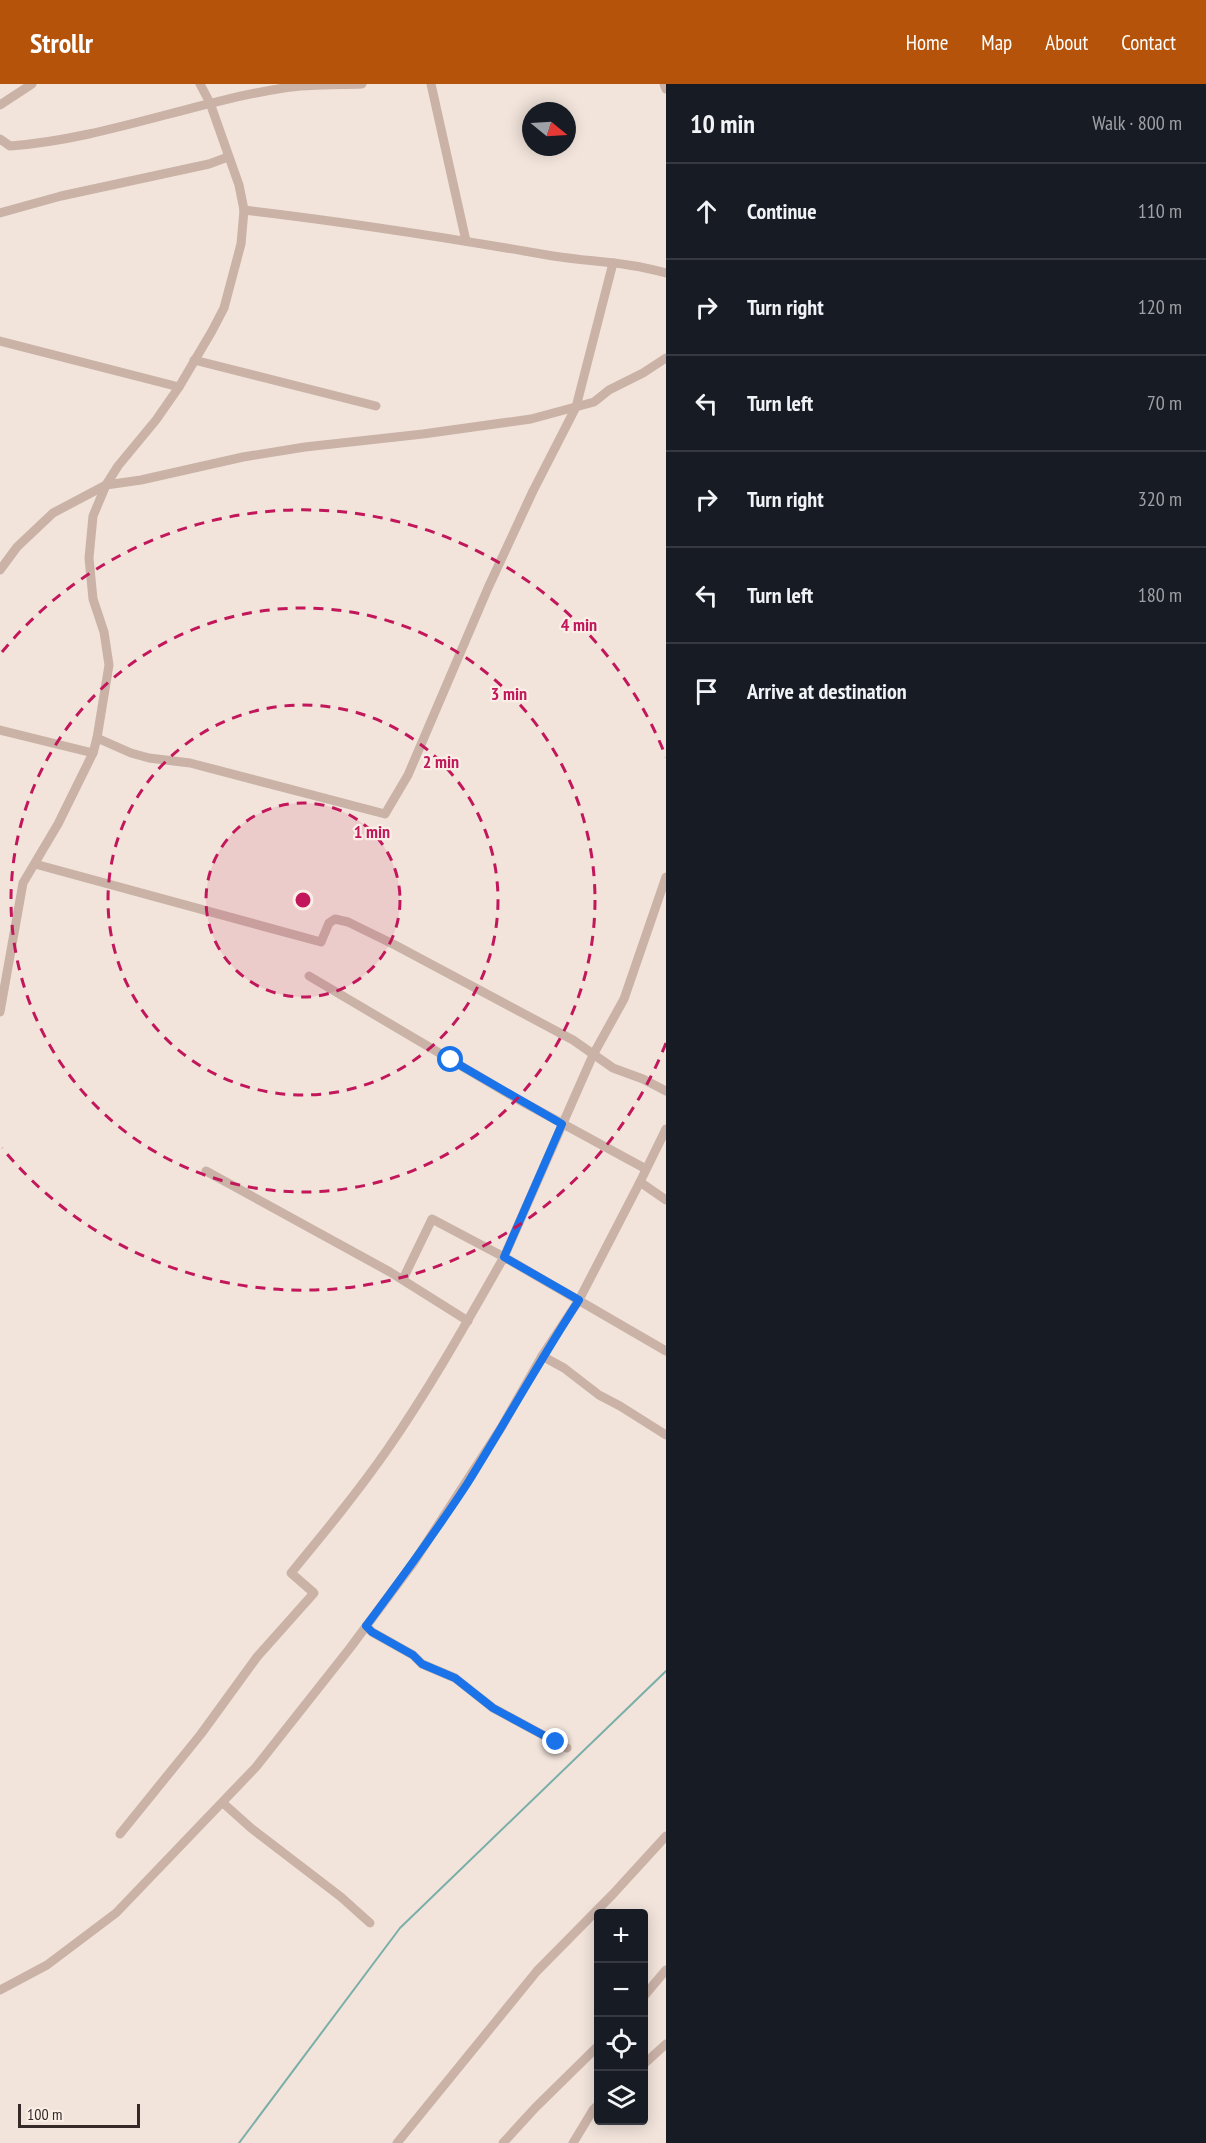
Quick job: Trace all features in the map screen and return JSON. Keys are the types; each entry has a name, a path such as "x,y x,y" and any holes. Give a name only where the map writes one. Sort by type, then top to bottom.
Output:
{"street":[{"path":"0,105 32,84"},
{"path":"0,1012 5,952 22,883 58,824 98,738 109,665 104,632 93,599 89,558 93,516 106,485 179,387 224,308 241,244 244,210 239,185 210,103 200,84"},
{"path":"0,139 10,146 60,141 210,103 285,88 362,84"},
{"path":"431,84 466,241"},
{"path":"664,84 666,89"},
{"path":"0,213 62,196 209,164 228,157"},
{"path":"244,210 349,223 570,259 648,268 666,273"},
{"path":"98,738 148,758 190,763 385,814 408,775 492,579 576,407 613,263"},
{"path":"0,341 179,387"},
{"path":"0,570 17,547 53,513 106,485 141,480 294,448 486,427 531,419 594,402 609,390 643,373 666,358"},
{"path":"195,360 376,406"},
{"path":"0,730 93,753"},
{"path":"35,864 321,942 329,923 335,919 348,922 404,949 573,1040 613,1068 643,1079 666,1092"},
{"path":"120,1834 201,1734 257,1657 314,1593 291,1573 339,1515 387,1449 468,1321 504,1257 593,1055 624,999 666,877"},
{"path":"309,976 562,1124 646,1169"},
{"path":"0,1990 47,1965 116,1913 256,1767 366,1626 414,1562 466,1485 542,1356 579,1300 665,1134"},
{"path":"206,1171 403,1280 468,1321"},
{"path":"640,1182 666,1200"},
{"path":"403,1280 432,1219 504,1257 666,1351"},
{"path":"542,1356 564,1368 599,1395 666,1435"},
{"path":"366,1626 372,1632 413,1655 422,1664 455,1678 493,1708 567,1748"},
{"path":"223,1803 251,1828 341,1897 370,1923"},
{"path":"397,2143 537,1971 666,1836"},
{"path":"648,1991 666,1970"},
{"path":"648,2060 666,2044"},
{"path":"503,2143 594,2050"},
{"path":"573,2143 594,2109"}],"waterway":[{"path":"239,2143 400,1928 666,1671"}],"route":[{"path":"451,1060 562,1124 504,1257 579,1300 542,1356 466,1485 414,1562 366,1626 372,1632 413,1655 422,1664 455,1678 493,1708 514,1721 556,1742"}]}
